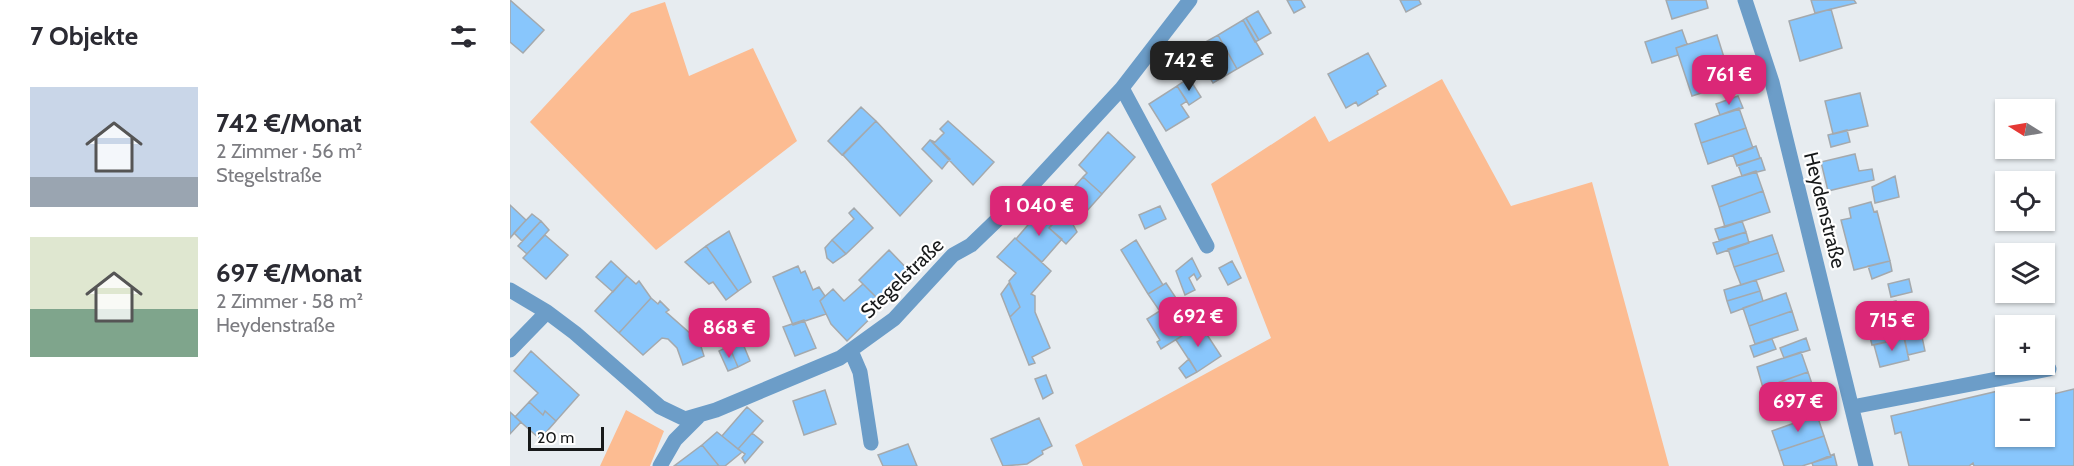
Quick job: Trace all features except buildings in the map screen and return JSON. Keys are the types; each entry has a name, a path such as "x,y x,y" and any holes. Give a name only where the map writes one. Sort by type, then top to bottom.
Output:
{"street":[{"name":"Stegelstraße","path":"660,466 675,440 698,417 840,358 894,318 952,255 970,244 1023,195 1122,88 1190,0"},
{"name":"Heydenstraße","path":"1745,0 1772,82 1866,466"},
{"path":"1122,88 1207,246"},
{"path":"510,290 547,312 575,333 660,408 685,419 698,417"},
{"path":"510,350 547,312"},
{"path":"851,351 861,372 871,443"},
{"path":"1852,407 2018,375"}],"shaded area":[{"path":"665,2 689,76 753,48 797,141 656,250 530,122 631,13"},
{"path":"1442,79 1511,206 1592,182 1669,466 1083,466 1075,445 1271,338 1211,184 1315,116 1329,142"},
{"path":"626,410 664,431 650,466 600,466"}]}
